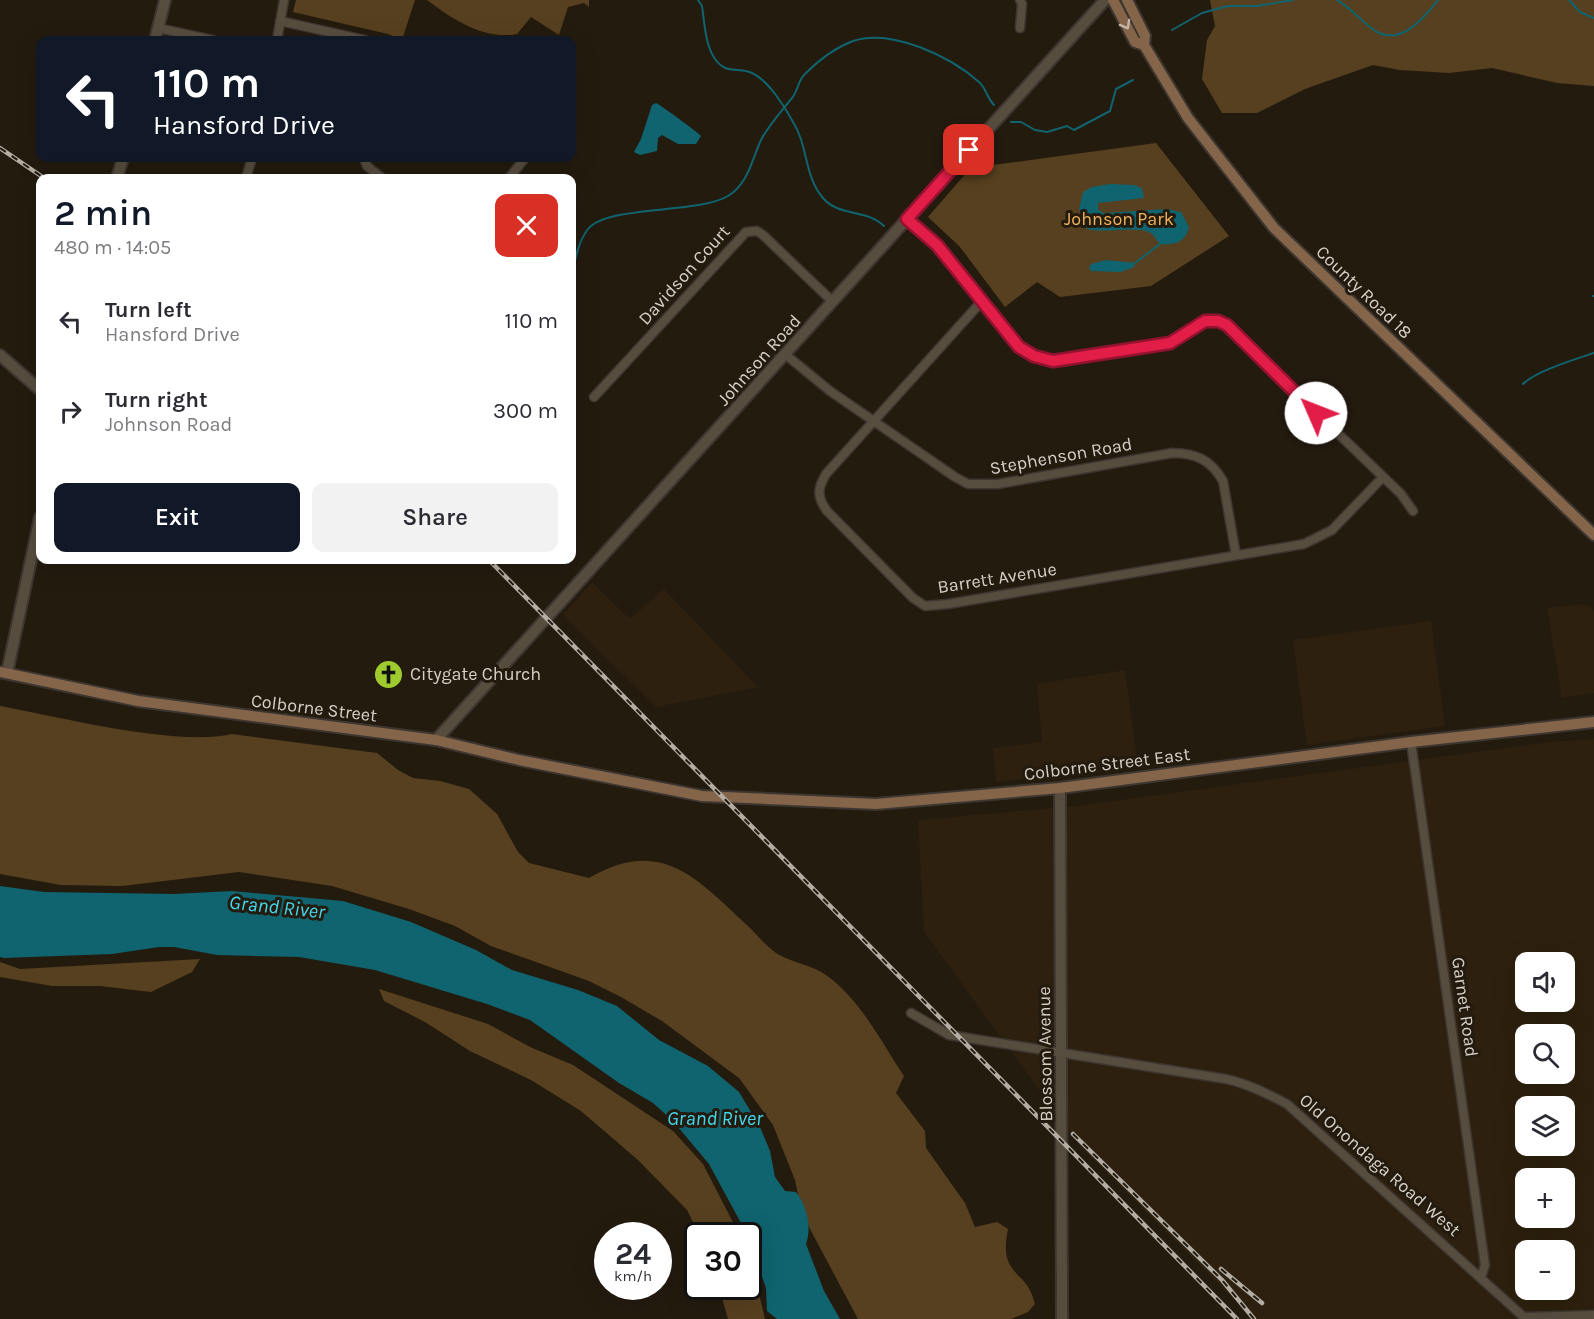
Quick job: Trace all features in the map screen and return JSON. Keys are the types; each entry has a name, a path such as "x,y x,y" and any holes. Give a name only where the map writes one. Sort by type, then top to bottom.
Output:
{"main road":[{"name":"County Road 18","path":"1113,0 1136,42 1143,45 1188,118 1274,228 1594,535"},
{"name":"County Road 18","path":"1127,0 1145,36 1143,45"},
{"name":"Colborne Street","path":"3,673 138,701 436,740 624,781"},
{"name":"Colborne Street East","path":"624,781 702,796 876,804 1060,788 1411,742 1594,722"}],"street":[{"path":"156,36 165,0"},
{"path":"278,36 284,0"},
{"path":"1020,0 1022,4 1020,28"},
{"name":"Johnson Road","path":"436,740 786,356 832,301 1105,0"},
{"path":"280,21 347,36"},
{"path":"158,28 195,36"},
{"path":"366,162 377,174"},
{"path":"512,174 522,162"},
{"path":"907,219 937,245 1019,347 1034,356 1053,361 1170,343 1205,321 1222,322 1401,494 1413,511"},
{"name":"Davidson Court","path":"594,397 746,232 757,231 764,235 832,301"},
{"name":"Barrett Avenue","path":"982,301 826,474 820,484 819,499 826,511 908,593 925,606 1304,544 1325,535 1339,525 1383,477"},
{"path":"0,356 36,387"},
{"name":"Stephenson Road","path":"786,356 830,391 968,484 983,485 1172,453 1190,453 1204,459 1217,471 1223,481 1236,555"},
{"path":"3,673 36,534"},
{"name":"Garnet Road","path":"1411,742 1485,1265 1481,1277"},
{"name":"Blossom Avenue","path":"1060,788 1062,1319"},
{"name":"Old Onondaga Road West","path":"911,1013 949,1035 1060,1055 1226,1079 1248,1084 1267,1093 1287,1104 1525,1318"},
{"path":"1525,1318 1594,1315"}],"shaded area":[{"path":"592,582 630,619 664,589 758,687 656,707 563,615"},
{"path":"1585,604 1594,611 1594,693 1562,698 1547,608"},
{"path":"1431,621 1445,726 1307,745 1293,640"},
{"path":"1125,670 1138,766 996,782 993,748 1042,742 1037,684"},
{"path":"1594,739 1594,1319 1254,1319 1081,1147 924,932 918,820 1076,806 1550,742"}],"green space":[{"path":"296,0 415,0 403,36 393,36 293,12"},
{"path":"427,0 589,0 589,7 584,3 568,7 559,35 531,17 517,34 504,35 469,27"},
{"path":"1210,0 1594,0 1594,86 1557,83 1492,68 1449,73 1400,70 1373,65 1305,89 1257,113 1222,113 1202,79 1207,40 1215,26"},
{"name":"Johnson Park","path":"1156,143 1229,236 1151,286 1060,297 1037,282 1005,307 960,247 928,217 981,156 993,165"},
{"path":"0,706 150,734 208,737 232,734 377,753 398,770 413,778 440,781 469,789 497,814 518,852 529,863 589,878 615,866 638,861 659,862 678,869 713,894 773,951 826,975 860,1009 904,1076 896,1093 925,1131 926,1148 965,1203 975,1227 997,1222 1008,1229 1007,1259 1026,1284 1035,1304 1028,1312 1011,1319 858,1319 810,1229 801,1208 795,1180 773,1125 739,1078 662,1021 589,981 491,946 455,926 409,909 332,886 239,872 122,886 61,885 0,874"},
{"path":"200,959 192,972 151,992 100,986 52,986 0,977 0,962 20,969"},
{"path":"379,989 488,1024 530,1047 573,1065 673,1131 703,1164 733,1222 693,1222 687,1210 638,1160 581,1111 531,1080 470,1051 425,1022 384,1001"},
{"path":"723,1300 760,1300 765,1319 728,1319"}],"water":[{"path":"656,103 701,136 696,144 678,144 662,135 658,138 657,151 640,155 634,152 641,139 652,105"},
{"path":"1110,184 1134,185 1142,188 1144,198 1098,203 1098,209 1103,213 1167,209 1181,212 1189,227 1185,237 1179,242 1160,244 1152,234 1145,231 1087,229 1079,210 1083,192 1092,187"},
{"path":"1106,260 1135,263 1134,267 1121,272 1091,271 1089,268 1091,264"},
{"name":"Grand River","path":"0,886 44,892 174,894 232,891 343,901 411,922 476,950 512,970 578,990 617,1006 659,1040 708,1066 739,1092 760,1127 770,1151 775,1177 785,1191 796,1192 803,1204 809,1231 806,1244 824,1291 840,1319 777,1319 767,1311 766,1288 762,1276 762,1222 740,1222 709,1164 673,1121 653,1103 619,1083 530,1020 487,1004 375,970 299,957 217,955 174,947 159,947 112,954 0,957"}],"waterway":[{"path":"698,0 702,6 707,40 713,57 725,68 758,76 776,94 798,131 812,180 823,198 837,208 870,217 884,226"},
{"path":"1172,30 1202,13 1228,6 1257,6 1293,0"},
{"path":"1337,0 1374,30 1388,35 1397,35 1413,27 1438,0"},
{"path":"1569,0 1580,12 1594,18"},
{"path":"576,256 588,229 598,221 614,216 714,202 735,191 749,170 762,138 794,95 803,76 827,55 853,41 885,38 920,47 953,63 979,82 994,105"},
{"path":"1011,122 1021,122 1035,130 1047,132 1067,126 1074,130 1110,111 1116,89 1133,80"},
{"path":"1135,263 1160,244"},
{"path":"1523,384 1546,370 1594,353"}],"railway":[{"path":"0,148 38,174"},
{"path":"493,564 1237,1319"},
{"path":"1073,1134 1222,1280 1254,1319"},
{"path":"1221,1269 1262,1303"}],"place":[{"name":"Citygate Church","path":"389,674"}],"route":[{"path":"969,150 907,219 937,245 1019,347 1034,356 1053,361 1074,359 1170,343 1198,328 1205,321 1218,321 1227,325 1233,334 1316,413"}]}
